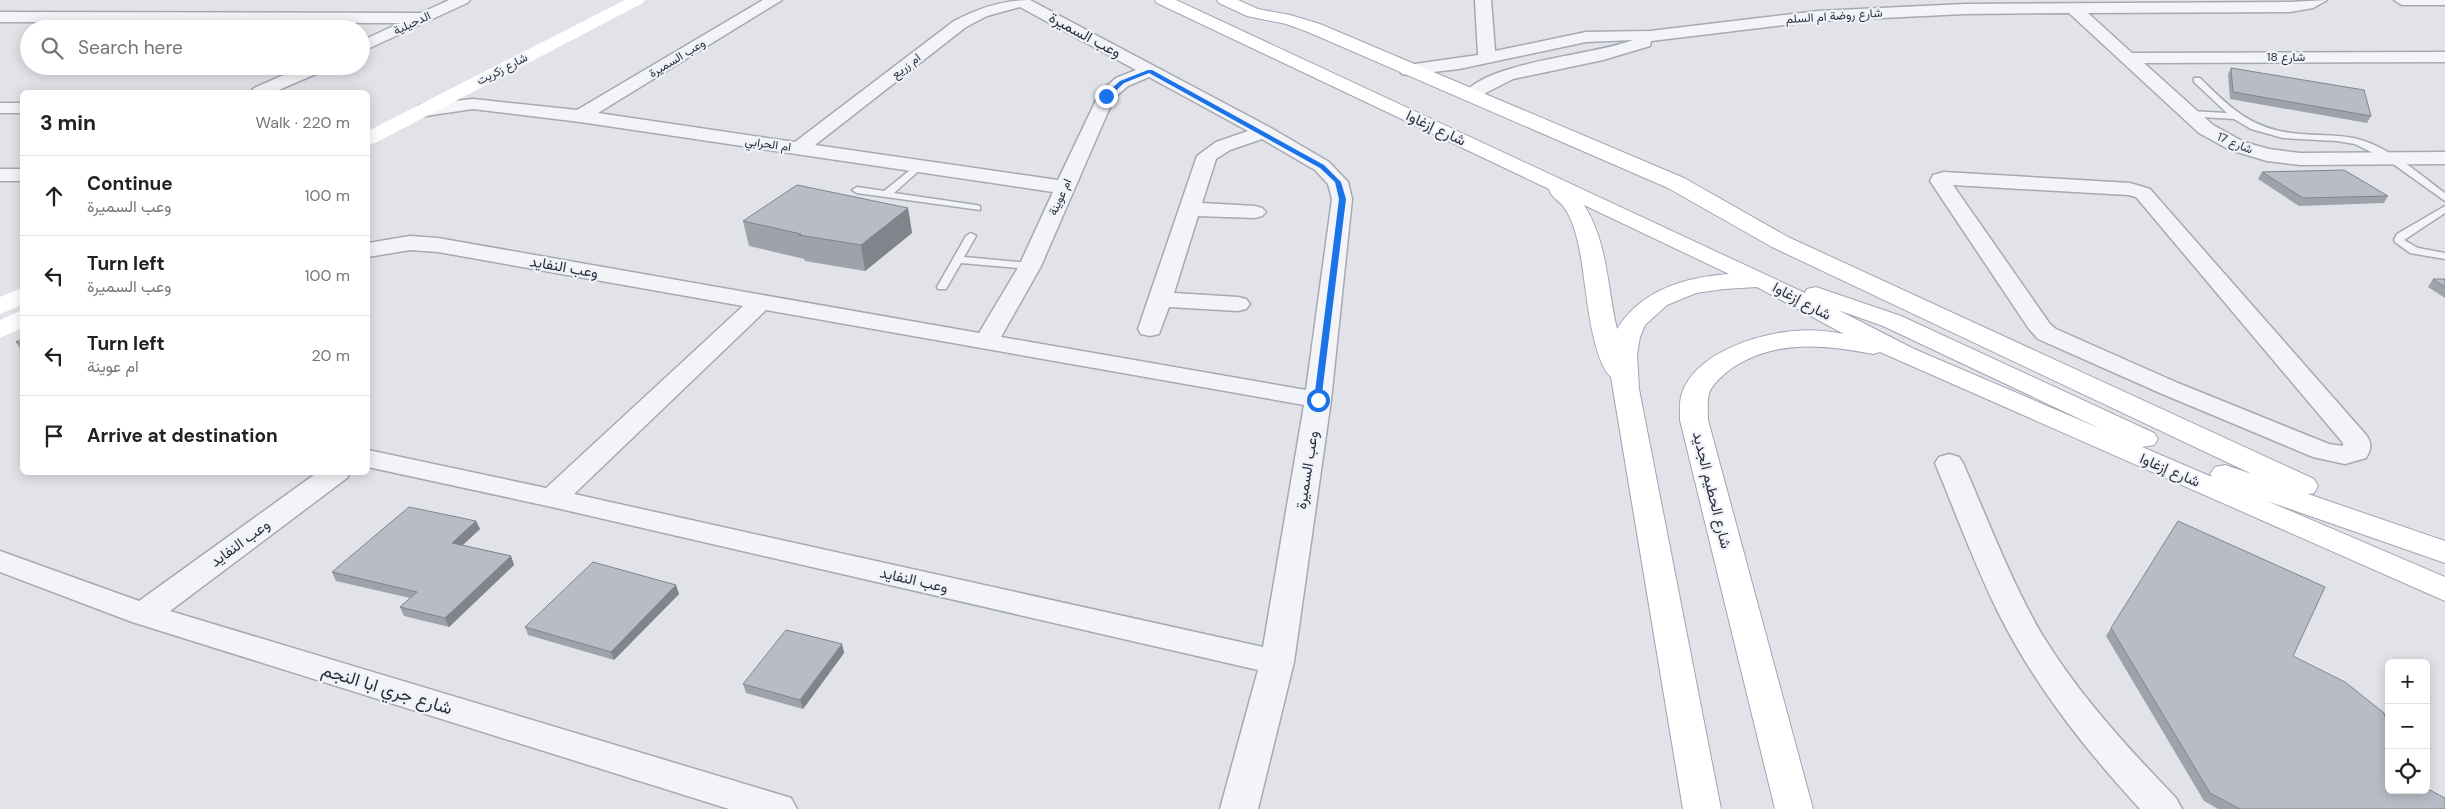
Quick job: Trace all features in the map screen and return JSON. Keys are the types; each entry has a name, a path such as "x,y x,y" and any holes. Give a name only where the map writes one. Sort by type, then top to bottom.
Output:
{"main road":[{"name":"شارع زكريت","path":"467,97 637,0"},
{"name":"شارع إزغاوا","path":"1163,0 1762,280 1905,355 2445,590"},
{"path":"1225,0 1253,13 1303,24 1676,183 1780,242 2136,410 2445,552"},
{"path":"370,139 425,110"},
{"path":"1546,180 1563,193 1579,212 1586,228 1604,328 1625,389"},
{"path":"1702,809 1625,389 1623,364 1626,342 1633,323 1647,308 1667,296 1691,287 1762,280 1828,297 1858,308 2178,454 2306,505 2445,552"},
{"path":"0,307 20,297"},
{"path":"0,330 20,319"},
{"name":"شارع الحطيم الجديد","path":"1794,809 1694,420 1696,391 1710,371 1730,357 1758,346 1789,339 1841,340 1905,355"},
{"path":"2369,556 2445,582"}],"street":[{"name":"الدحيلية","path":"370,43 462,0"},
{"name":"وعب السميرة","path":"580,116 774,0"},
{"path":"1483,0 1487,58"},
{"name":"شارع روضة ام السلم","path":"1408,70 1443,67 1586,37 1616,35 1650,36 1740,24 1837,15 1955,9 2290,7 2308,5 2318,0"},
{"path":"2402,0 2445,0"},
{"name":"وعب السميرة","path":"1024,3 1049,2"},
{"name":"وعب السميرة","path":"1024,3 1264,132 1322,166 1335,178 1342,190 1318,400 1277,662 1239,809"},
{"name":"ام زريع","path":"799,148 960,24 981,13 1024,3"},
{"name":"شارع 17","path":"2073,8 2188,114 2214,135 2224,140 2267,155 2307,160 2445,158"},
{"path":"0,18 424,18"},
{"name":"شارع روضة ام السلم","path":"1472,95 1486,84 1502,78 1627,49 1644,42 1650,36"},
{"name":"شارع 18","path":"2128,58 2445,56"},
{"name":"ام عوينة","path":"986,341 1030,266 1064,187 1110,91 1130,78 1150,71"},
{"path":"265,90 299,75"},
{"name":"ام الحرابي","path":"425,110 467,97 580,116 1064,187"},
{"path":"0,108 20,108"},
{"path":"1150,329 1207,156 1223,146 1264,132"},
{"path":"0,175 20,175"},
{"path":"1940,179 2130,189 2143,193 2357,442 2356,452 2345,454 2323,451 2169,388 2054,338 2041,329 1940,179"},
{"path":"1188,209 1255,212"},
{"name":"وعب النفايد","path":"370,250 394,244 426,243 1318,400"},
{"path":"1160,299 1238,304"},
{"path":"552,498 761,302"},
{"path":"2136,410 2169,388"},
{"path":"2174,427 2209,405"},
{"name":"وعب النفايد","path":"370,460 552,498 1277,662"},
{"path":"1949,463 2007,598 2030,642 2061,689 2092,730 2163,809"},
{"name":"وعب النفايد","path":"143,614 333,475"},
{"name":"شارع جري ابا النجم","path":"0,561 143,614 764,807"},
{"path":"2402,571 2445,598"}],"lane":[{"path":"2197,80 2234,116 2249,125 2278,134 2339,138 2357,142 2390,159 2445,198"},
{"path":"2188,114 2234,116"},
{"path":"887,194 919,166"},
{"path":"857,190 976,208"},
{"path":"2445,209 2401,236 2399,240 2412,250 2445,256"},
{"path":"942,287 971,236"},
{"path":"958,260 1030,266"}],"building":[{"path":"2231,68 2364,90 2371,116 2233,92"},
{"path":"2344,170 2388,196 2303,198 2262,172"},
{"path":"797,185 908,208 861,245 799,235 801,234 743,221"},
{"path":"2433,279 2445,279 2445,287"},
{"path":"409,507 476,521 452,543 511,556 445,618 400,607 417,592 332,572"},
{"path":"2178,521 2325,587 2293,656 2345,682 2384,713 2385,794 2430,794 2430,790 2445,798 2445,809 2240,809 2210,793 2111,628"},
{"path":"593,562 676,585 611,652 525,627"},
{"path":"786,630 842,644 800,700 743,684"}],"route":[{"path":"1106,96 1115,86 1122,82 1150,71 1264,132 1322,166 1338,182 1342,190 1342,199 1318,400"}]}
